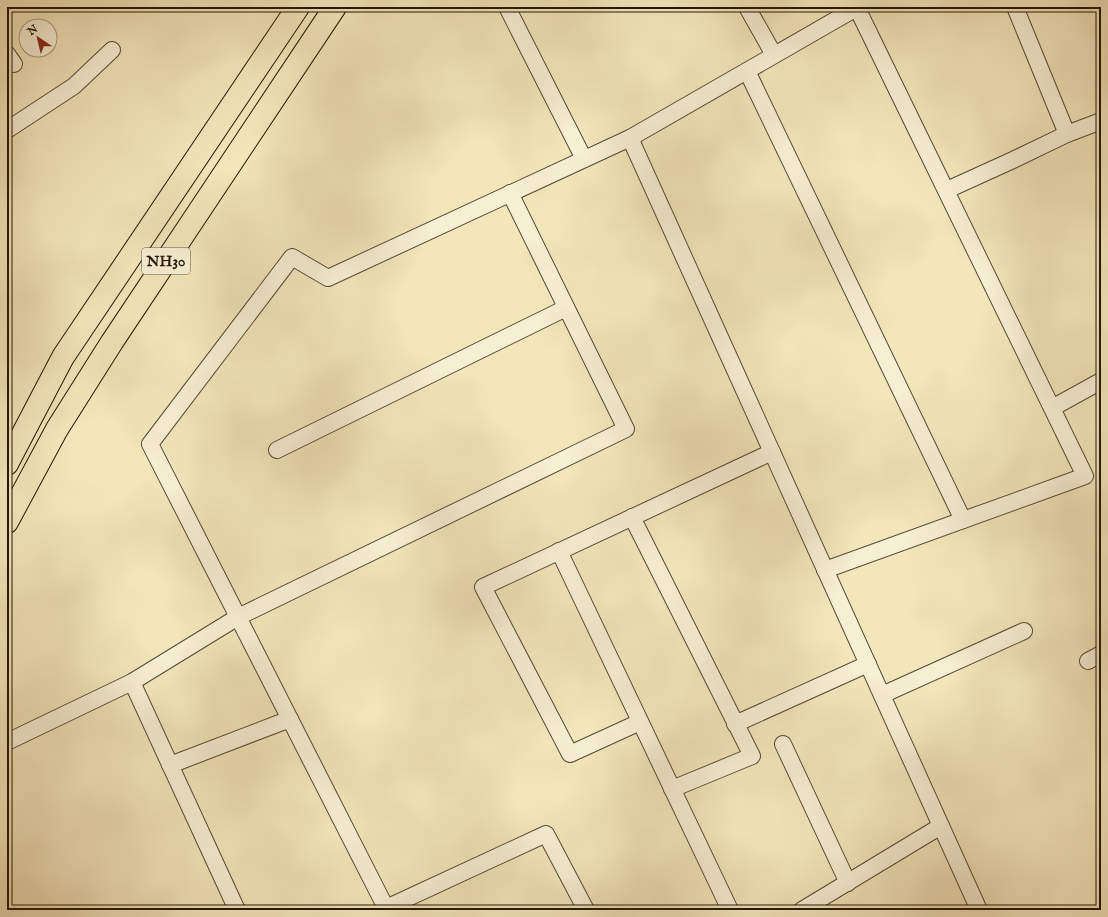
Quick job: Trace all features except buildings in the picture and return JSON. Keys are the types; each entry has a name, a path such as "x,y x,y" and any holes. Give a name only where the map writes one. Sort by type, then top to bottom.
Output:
{"highway":[{"name":"NH30","path":"7,464 63,357 298,7"},
{"name":"NH30","path":"7,522 57,430 112,342 335,7"}],"street":[{"path":"507,7 584,159"},
{"path":"747,7 774,55"},
{"path":"586,910 546,834 384,909 290,719 150,444 292,257 328,278 630,138 858,7 1085,476 825,570"},
{"path":"1015,7 1067,134"},
{"path":"7,130 74,86 112,50"},
{"path":"747,71 963,520"},
{"path":"947,190 1067,134 1101,120"},
{"path":"630,138 979,910"},
{"path":"7,742 132,682 238,617 626,428 510,194"},
{"path":"277,450 566,308"},
{"path":"1052,408 1101,381"},
{"path":"640,722 570,754 483,587 772,452"},
{"path":"632,517 752,756 672,789"},
{"path":"559,551 730,910"},
{"path":"882,695 1024,631"},
{"path":"736,724 868,664"},
{"path":"132,682 237,910"},
{"path":"170,765 290,719"},
{"path":"783,744 848,882"},
{"path":"802,910 941,826"}]}
